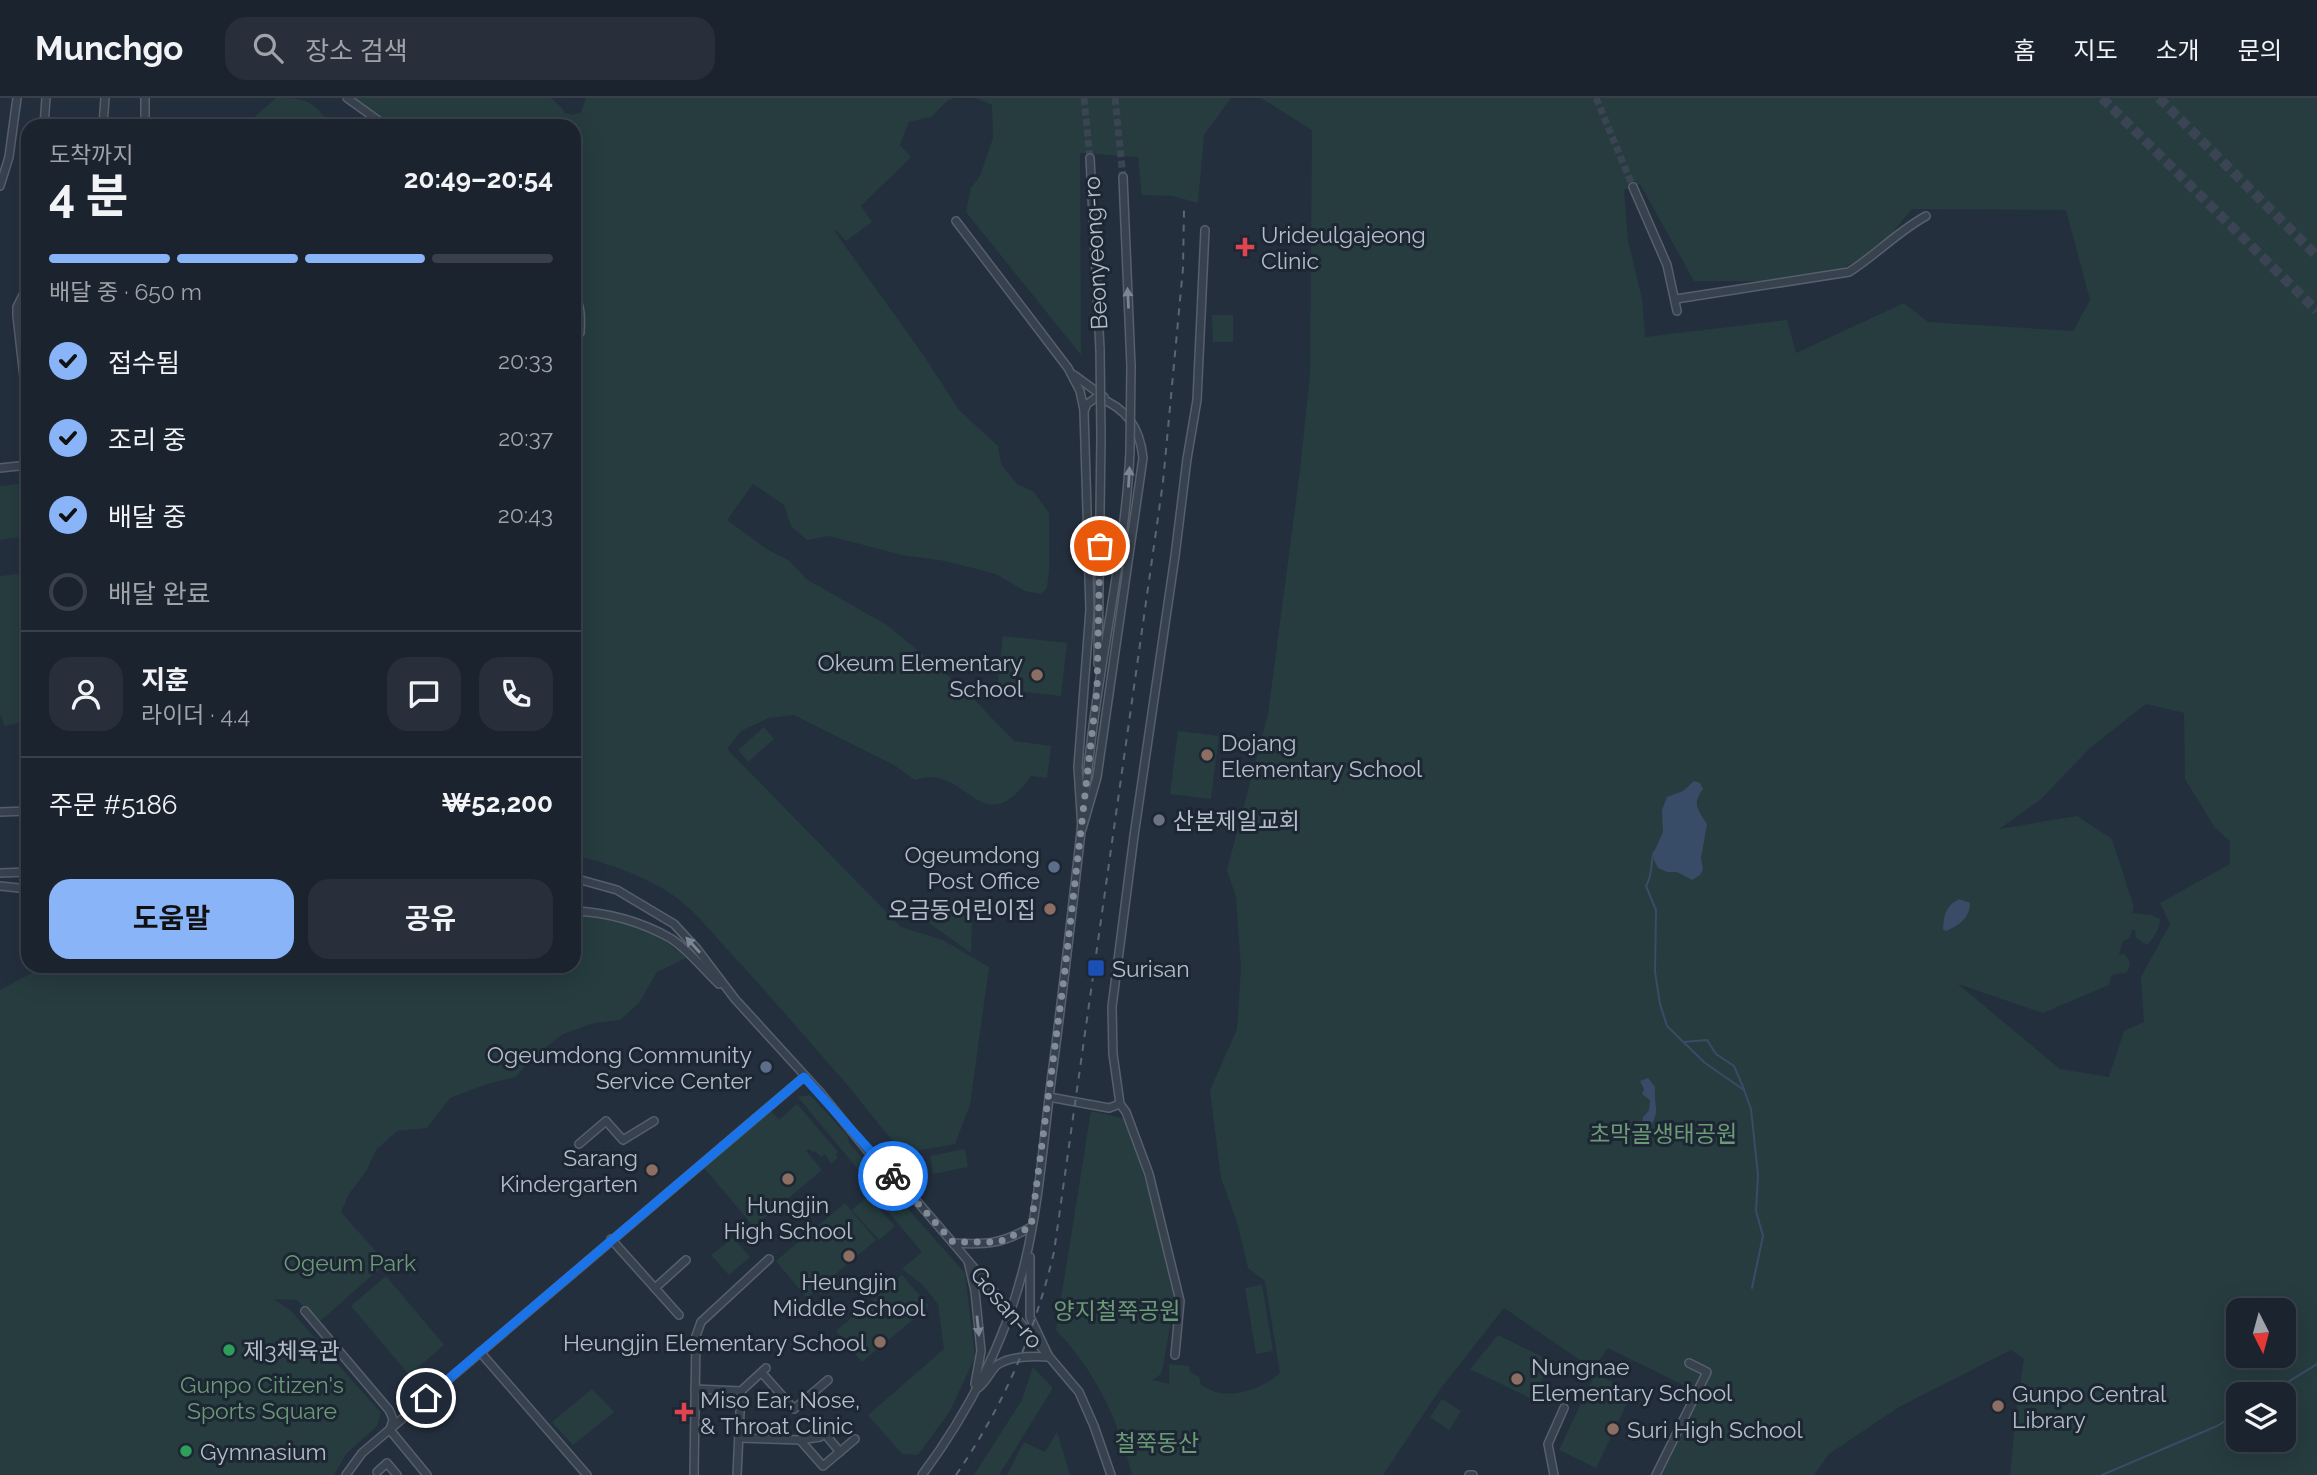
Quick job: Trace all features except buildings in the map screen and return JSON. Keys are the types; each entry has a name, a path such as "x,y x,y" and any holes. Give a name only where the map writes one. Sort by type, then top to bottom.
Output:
{"street":[{"path":"0,186 9,157 17,98"},
{"path":"44,119 46,98"},
{"path":"104,119 105,98"},
{"path":"145,98 145,119"},
{"path":"348,98 376,119"},
{"path":"0,153 9,157"},
{"name":"Beonyeong-ro","path":"1090,158 1100,349 1097,690"},
{"name":"Beonyeong-ro","path":"1097,690 1126,512 1130,452 1131,366 1123,177"},
{"path":"1633,187 1663,255 1677,311"},
{"path":"1676,299 1849,272 1903,229 1926,216"},
{"path":"956,221 1068,368 1132,421 1139,435 1143,458 1097,777 1082,829"},
{"path":"1175,1354 1180,1301 1149,1174 1126,1112 1120,1104 1113,1054 1112,1007 1197,400 1205,230"},
{"path":"21,300 17,316 21,351"},
{"path":"1068,368 1080,391 1084,411 1090,610 1079,767 1082,829"},
{"path":"1084,411 1091,399 1097,397 1110,402"},
{"path":"0,468 21,466"},
{"path":"974,1392 989,1379 996,1366 1009,1360 1049,1357 1030,1317 1031,1227 1097,690"},
{"path":"0,812 21,810"},
{"path":"0,873 21,872"},
{"name":"Gosan-ro","path":"581,880 617,890 674,924 697,949 735,999 953,1242 1079,1392 1111,1475"},
{"path":"0,886 21,888"},
{"name":"Gosan-ro","path":"581,911 625,919 671,939 735,999"},
{"path":"346,1475 362,1453 804,1077"},
{"path":"1049,1097 1109,1108 1120,1104"},
{"path":"579,1143 606,1121 623,1140 654,1121"},
{"path":"953,1242 999,1242 1031,1227"},
{"path":"611,1239 679,1315"},
{"path":"922,1475 959,1421 990,1361 1011,1310 1030,1242"},
{"path":"694,1475 696,1336 701,1322 769,1259"},
{"path":"655,1288 686,1260"},
{"path":"967,1260 975,1291 981,1351 974,1392"},
{"path":"304,1311 388,1410 393,1419 390,1430"},
{"path":"480,1352 587,1475"},
{"path":"1656,1475 1707,1372 1689,1363"},
{"path":"695,1389 741,1391 764,1370 794,1409 828,1380"},
{"path":"737,1475 741,1391"},
{"path":"1554,1475 1548,1444 1564,1408"},
{"path":"390,1430 427,1475"},
{"path":"739,1438 800,1440 827,1432 840,1452"},
{"path":"800,1440 823,1466 855,1439"},
{"path":"377,1472 387,1463 397,1475"}],"green space":[{"path":"276,98 308,102 325,119 252,119"},
{"path":"353,98 551,98 564,113 573,115 581,112 586,98 954,98 947,101 931,117 909,122 900,145 911,157 861,206 872,222 846,241 836,230 835,232 922,353 959,410 998,446 1001,464 1017,484 1034,492 1049,513 1047,588 1041,594 1025,591 996,574 945,561 902,555 829,536 807,540 791,526 784,505 753,484 727,520 768,550 790,561 806,579 887,625 965,690 1014,741 1051,746 1047,778 1031,776 1014,796 999,804 986,803 948,781 933,777 915,780 894,765 794,715 769,718 741,731 727,749 901,927 943,940 989,967 970,1105 955,1144 905,1153 690,909 662,888 638,876 581,858 581,119 381,119"},
{"path":"976,98 1231,98 1204,135 1198,203 1172,196 1142,195 1138,157 1080,153 1081,355 966,212 971,188 980,176 993,138 992,105"},
{"path":"1261,98 2317,98 2317,1475 2010,1475 2024,1359 2011,1350 1899,1407 1829,1454 1814,1475 1662,1475 1701,1394 1608,1348 1593,1369 1504,1308 1441,1388 1383,1475 1132,1475 1120,1435 1104,1397 1083,1362 1056,1330 1091,1111 1126,1119 1151,1199 1175,1299 1163,1367 1161,1374 1152,1380 1169,1384 1169,1364 1189,1366 1190,1372 1199,1377 1201,1385 1229,1394 1253,1389 1280,1373 1265,1281 1248,1268 1237,1222 1221,1178 1210,1090 1237,1029 1241,968 1236,897 1227,870 1268,714 1310,375 1312,130","holes":["1640,184 1694,281 1780,281 1830,275 1879,249 1912,209 2066,210 2090,300 2073,331 1928,322 1904,303 1796,353 1787,320 1645,337 1642,299 1628,240 1624,190","2146,704 2184,713 2185,779 2215,828 2230,841 2230,864 2160,903 2170,924 2141,977 2144,1022 2124,1031 2109,1077 2060,1069 1958,984 2043,1013 2109,985 2112,975 2126,973 2130,966 2129,961 2125,954 2119,955 2123,941 2129,939 2132,930 2135,930 2136,938 2147,945 2156,933 2160,919 2132,913 2134,907 2112,839 2077,816 1999,829 2040,800 2090,748"]},
{"path":"1212,315 1233,315 1233,342 1213,342"},
{"path":"21,484 21,537 0,540 0,486"},
{"path":"21,574 21,723 5,726 0,715 0,576"},
{"path":"1003,636 1067,643 1061,696 997,689"},
{"path":"764,727 774,739 748,762 738,750"},
{"path":"1178,731 1219,736 1211,799 1170,794"},
{"path":"945,901 972,921 971,953 929,923"},
{"path":"581,913 628,921 655,934 686,958 657,972 639,1003 620,1020 594,1023 563,1034 537,1054 515,1077 450,1098 427,1128 397,1131 376,1150 341,1212 386,1263 318,1323 297,1300 274,1299 291,1311 381,1413 377,1426 346,1454 334,1475 0,1475 0,990 32,973 581,973"},
{"path":"810,1095 847,1135 849,1143 965,1273 975,1357 950,1411 918,1455 902,1454 868,1415 944,1349 938,1304 923,1285 902,1269 922,1252 798,1097"},
{"path":"797,1104 838,1152 838,1157 831,1164 825,1154 821,1157 815,1151 806,1151 822,1170 754,1227 704,1168 771,1111 779,1120"},
{"path":"965,1149 968,1167 933,1174 930,1156"},
{"path":"868,1196 895,1226 879,1240 852,1210"},
{"path":"845,1203 876,1240 807,1298 776,1261"},
{"path":"733,1238 750,1257 729,1275 711,1255"},
{"path":"902,1275 929,1306 862,1362 836,1331"},
{"path":"386,1276 444,1345 409,1375 351,1306"},
{"path":"1262,1285 1273,1351 1256,1354 1245,1288"},
{"path":"1498,1335 1551,1361 1532,1399 1470,1369"},
{"path":"1033,1367 1053,1388 999,1475 974,1475 1022,1400"},
{"path":"1595,1374 1633,1391 1596,1468 1559,1450"},
{"path":"592,1389 614,1412 573,1445 552,1422"},
{"path":"1442,1399 1461,1411 1449,1430 1430,1417"},
{"path":"1057,1432 1070,1475 1007,1475 1024,1442 1045,1452"}],"water":[{"path":"1694,781 1700,783 1703,789 1697,803 1707,824 1701,858 1703,869 1700,875 1692,880 1677,872 1658,868 1654,852 1663,832 1662,810 1667,797 1683,791"},
{"path":"1959,899 1970,903 1968,913 1959,924 1946,931 1943,929 1946,912"},
{"path":"1648,1078 1655,1087 1656,1111 1646,1134 1641,1129 1650,1100 1642,1094 1644,1089 1640,1081"}],"waterway":[{"path":"1654,852 1646,886 1656,910 1655,972 1667,1026 1705,1063 1744,1090 1751,1109 1758,1175 1756,1211 1763,1236 1752,1288"},
{"path":"1684,1042 1707,1040 1716,1054 1734,1066 1744,1089"},
{"path":"2288,1382 2317,1364"},
{"path":"2102,1475 2226,1420"}],"tunnel":[{"path":"1084,98 1090,158"},
{"path":"1115,98 1123,177"},
{"path":"1596,98 1633,187"},
{"path":"2102,98 2317,311"},
{"path":"2159,98 2317,256"}],"railway":[{"path":"956,1475 989,1422 1016,1368 1037,1312 1054,1252 1163,482 1183,268 1184,209"}],"way so far":[{"path":"893,1176 953,1242 999,1242 1031,1227 1064,978 1097,690 1100,546"}],"place":[{"name":"Urideulgajeong Clinic","path":"1245,247"},
{"name":"Okeum Elementary School","path":"1037,675"},
{"name":"Dojang Elementary School","path":"1207,755"},
{"name":"산본제일교회","path":"1159,820"},
{"name":"Ogeumdong Post Office","path":"1054,867"},
{"name":"오금동어린이집","path":"1050,909"},
{"name":"Surisan","path":"1096,968"},
{"name":"Ogeumdong Community Service Center","path":"766,1067"},
{"name":"Sarang Kindergarten","path":"652,1170"},
{"name":"Hungjin High School","path":"788,1179"},
{"name":"Heungjin Middle School","path":"849,1256"},
{"name":"Heungjin Elementary School","path":"880,1342"},
{"name":"제3체육관","path":"229,1350"},
{"name":"Nungnae Elementary School","path":"1517,1379"},
{"name":"Gunpo Central Library","path":"1998,1406"},
{"name":"Miso Ear, Nose, & Throat Clinic","path":"684,1412"},
{"name":"Suri High School","path":"1613,1429"},
{"name":"Gymnasium","path":"186,1451"}],"route":[{"path":"426,1398 804,1077 893,1176"}],"park label":[{"name":"초막골생태공원","path":"1663,1133"},
{"name":"Ogeum Park","path":"350,1262"},
{"name":"양지철쭉공원","path":"1117,1310"},
{"name":"Gunpo Citizen's Sports Square","path":"262,1397"},
{"name":"철쭉동산","path":"1157,1442"}]}
